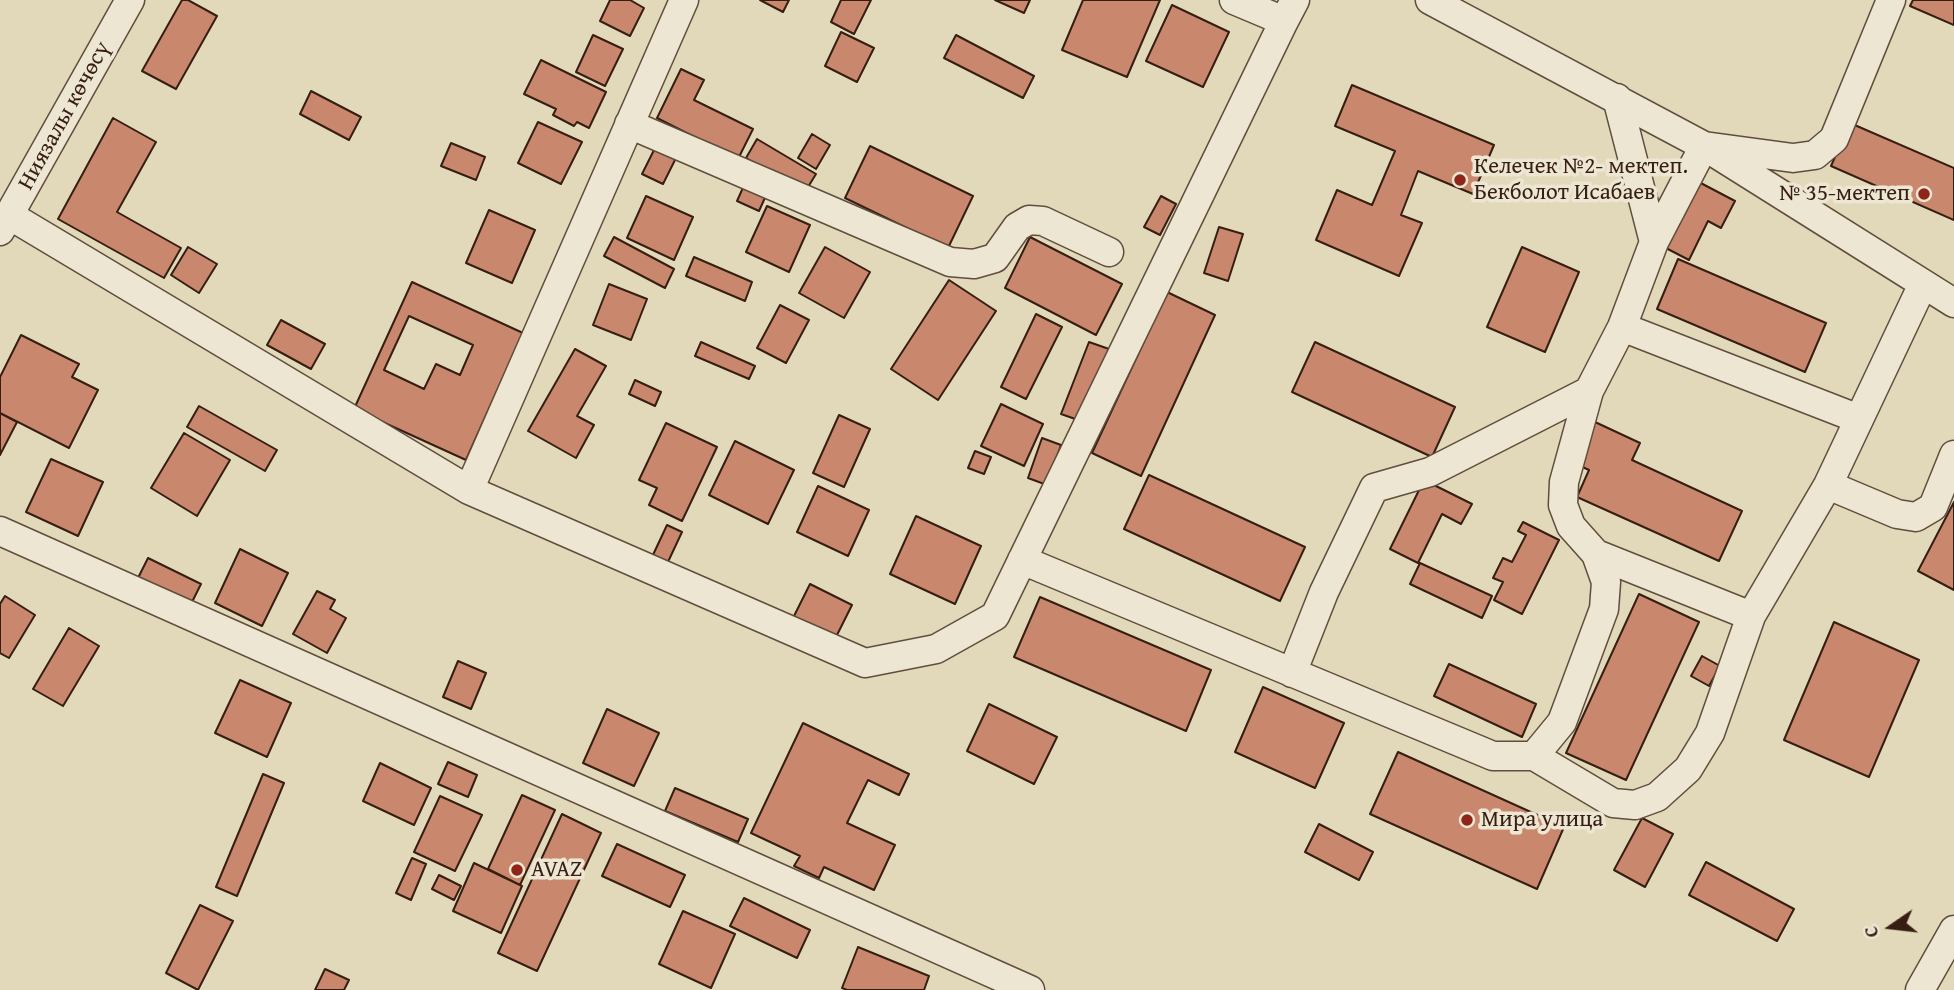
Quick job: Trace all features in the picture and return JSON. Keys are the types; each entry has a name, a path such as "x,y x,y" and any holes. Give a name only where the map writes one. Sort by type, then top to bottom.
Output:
{"street":[{"name":"Ниязалы көчөсү","path":"5,223 130,0"},
{"path":"469,490 684,0"},
{"path":"5,223 469,490 864,663 936,649 995,616 1290,10 1234,0"},
{"path":"1430,0 1704,146 1954,303"},
{"path":"1704,146 1793,158 1815,155 1834,139 1891,0"},
{"path":"1617,99 1654,242"},
{"path":"629,124 950,262 974,264 995,258 1017,227 1029,220 1043,222 1109,252"},
{"path":"1534,756 1562,722 1604,609 1606,582 1596,554 1571,526 1563,505 1564,482 1589,391 1622,327 1654,242 1704,146"},
{"path":"1022,560 1493,756 1534,756 1613,803 1635,805 1657,797 1688,769 1710,733 1751,616 1828,485 1923,285"},
{"path":"1622,327 1859,419"},
{"path":"1292,673 1324,592 1374,488 1430,472 1589,391"},
{"path":"1828,485 1898,514 1916,517 1933,507 1954,455"},
{"path":"0,531 1030,990"},
{"path":"1596,554 1751,616"},
{"path":"1920,990 1954,930"}],"building":[{"path":"182,0 188,0 217,16 176,89 142,71"},
{"path":"610,0 630,0 644,8 630,36 600,21"},
{"path":"760,0 789,0 783,12"},
{"path":"841,0 871,0 854,34 831,22"},
{"path":"995,0 1030,0 1024,13"},
{"path":"1083,0 1160,0 1127,77 1062,50"},
{"path":"1913,0 1954,0 1954,25 1910,6"},
{"path":"1172,5 1229,32 1203,87 1146,61"},
{"path":"841,32 874,48 857,82 825,66"},
{"path":"593,35 623,49 605,86 576,72"},
{"path":"956,35 1034,76 1023,98 944,58"},
{"path":"541,60 606,92 589,128 577,122 574,126 553,115 556,109 524,94"},
{"path":"681,69 704,80 694,100 753,129 738,159 657,118"},
{"name":"Келечек №2- мектеп. Бекболот Исабаев","path":"1352,85 1494,145 1473,194 1418,171 1401,215 1422,223 1399,276 1316,240 1337,190 1372,205 1395,151 1335,126"},
{"path":"311,91 361,117 349,140 300,114"},
{"path":"113,118 156,142 117,212 181,248 164,278 58,219"},
{"path":"538,122 582,142 561,184 518,163"},
{"name":"№ 35-мектеп","path":"1850,123 1954,168 1954,220 1831,166"},
{"path":"812,134 830,145 816,169 798,158"},
{"path":"757,139 816,174 805,192 746,158"},
{"path":"451,143 485,157 476,180 441,166"},
{"path":"657,144 678,154 663,184 642,174"},
{"path":"870,146 973,196 948,248 845,198"},
{"path":"1695,180 1735,201 1721,228 1708,221 1689,260 1662,246"},
{"path":"746,181 768,191 759,211 737,201"},
{"path":"646,196 693,217 674,260 627,238"},
{"path":"1161,196 1176,204 1160,235 1144,227"},
{"path":"767,206 810,225 789,272 746,252"},
{"path":"489,210 535,230 512,283 466,263"},
{"path":"1219,227 1243,234 1228,281 1204,273"},
{"path":"614,237 674,269 665,288 604,256"},
{"path":"1030,237 1122,284 1096,335 1005,288"},
{"path":"188,247 217,264 199,293 171,275"},
{"path":"825,247 870,272 844,318 799,293"},
{"path":"1522,247 1579,272 1545,352 1487,327"},
{"path":"694,257 752,282 745,301 686,276"},
{"path":"1678,259 1826,323 1805,372 1657,309"},
{"path":"949,280 996,311 938,400 891,369"},
{"path":"412,282 523,333 466,460 354,409","holes":["409,316 473,345 460,375 436,364 424,389 384,370"]},
{"path":"609,284 647,299 631,340 593,325"},
{"path":"1167,292 1215,315 1141,476 1092,453"},
{"path":"780,305 809,320 786,363 757,348"},
{"path":"1036,314 1062,327 1026,399 1001,387"},
{"path":"281,320 325,344 311,369 267,345"},
{"path":"21,335 79,364 72,377 98,390 69,448 0,413 0,377"},
{"path":"701,342 755,366 749,379 695,356"},
{"path":"1089,342 1109,349 1081,421 1061,414"},
{"path":"1315,342 1455,407 1432,457 1292,392"},
{"path":"575,349 606,366 577,416 594,425 576,458 528,431"},
{"path":"635,380 661,392 655,406 629,394"},
{"path":"1001,404 1043,424 1024,466 981,446"},
{"path":"199,406 277,450 265,471 187,427"},
{"path":"0,413 17,422 0,455"},
{"path":"839,415 870,429 844,487 813,473"},
{"path":"1595,422 1640,443 1632,460 1742,511 1719,561 1577,497 1589,470 1576,464"},
{"path":"666,423 717,447 682,521 649,505 657,488 639,480"},
{"path":"184,433 230,460 197,516 151,488"},
{"path":"1042,438 1061,445 1047,485 1028,478"},
{"path":"735,441 794,470 768,524 709,495"},
{"path":"975,451 991,457 984,474 968,468"},
{"path":"51,459 103,482 78,536 26,512"},
{"path":"1149,475 1305,547 1280,601 1124,529"},
{"path":"1424,480 1472,504 1461,524 1442,514 1418,563 1390,549"},
{"path":"818,486 869,510 848,556 797,532"},
{"path":"1954,502 1954,590 1918,571"},
{"path":"916,516 981,546 955,604 890,574"},
{"path":"1523,522 1559,540 1522,614 1494,600 1503,582 1493,578 1503,558 1512,562 1526,535 1518,531"},
{"path":"667,525 682,532 667,564 652,557"},
{"path":"240,549 288,573 262,626 215,603"},
{"path":"148,558 201,584 190,606 137,580"},
{"path":"1420,563 1492,596 1482,618 1410,584"},
{"path":"810,584 852,605 834,641 792,620"},
{"path":"317,591 335,600 330,609 346,618 327,653 293,634"},
{"path":"1639,594 1699,622 1626,780 1566,753"},
{"path":"5,596 35,615 9,658 0,653 0,604"},
{"path":"1040,597 1211,670 1186,731 1014,657"},
{"path":"1834,622 1919,660 1869,777 1784,740"},
{"path":"69,628 99,646 63,706 33,689"},
{"path":"1702,656 1720,666 1709,686 1691,676"},
{"path":"458,661 486,673 471,709 443,697"},
{"path":"1449,664 1536,704 1522,737 1434,696"},
{"path":"240,680 291,703 267,757 215,733"},
{"path":"1263,687 1344,723 1315,788 1235,752"},
{"path":"989,704 1057,737 1034,784 967,751"},
{"path":"607,709 659,733 634,786 583,763"},
{"path":"803,723 909,774 899,795 868,780 847,823 895,845 874,890 824,867 819,878 794,866 800,856 751,833"},
{"name":"Мира улица","path":"1398,752 1564,827 1537,889 1370,814"},
{"path":"448,762 477,775 468,797 438,784"},
{"path":"380,763 431,788 414,825 363,801"},
{"path":"263,774 284,783 237,896 216,887"},
{"path":"675,788 748,819 738,842 665,811"},
{"path":"522,795 555,810 520,885 488,869"},
{"path":"440,796 482,815 455,871 414,852"},
{"path":"562,814 601,833 537,971 498,953"},
{"path":"1642,818 1673,834 1645,887 1614,870"},
{"path":"1319,824 1373,852 1359,880 1305,852"},
{"path":"617,844 685,875 670,907 602,876"},
{"path":"412,858 426,864 411,900 396,893"},
{"path":"1706,862 1794,909 1777,941 1689,895"},
{"path":"474,863 522,886 501,933 453,911"},
{"path":"439,875 461,886 454,900 432,889"},
{"path":"744,898 810,930 797,958 730,926"},
{"path":"200,905 233,921 198,990 166,973"},
{"path":"683,911 735,934 711,988 659,964"},
{"path":"858,947 929,976 924,990 842,988"},
{"path":"325,969 349,980 344,990 315,990"}],"place":[{"name":"Келечек №2- мектеп. Бекболот Исабаев","path":"1460,180"},
{"name":"№ 35-мектеп","path":"1924,194"},
{"name":"Мира улица","path":"1467,820"},
{"name":"AVAZ","path":"517,870"}]}
